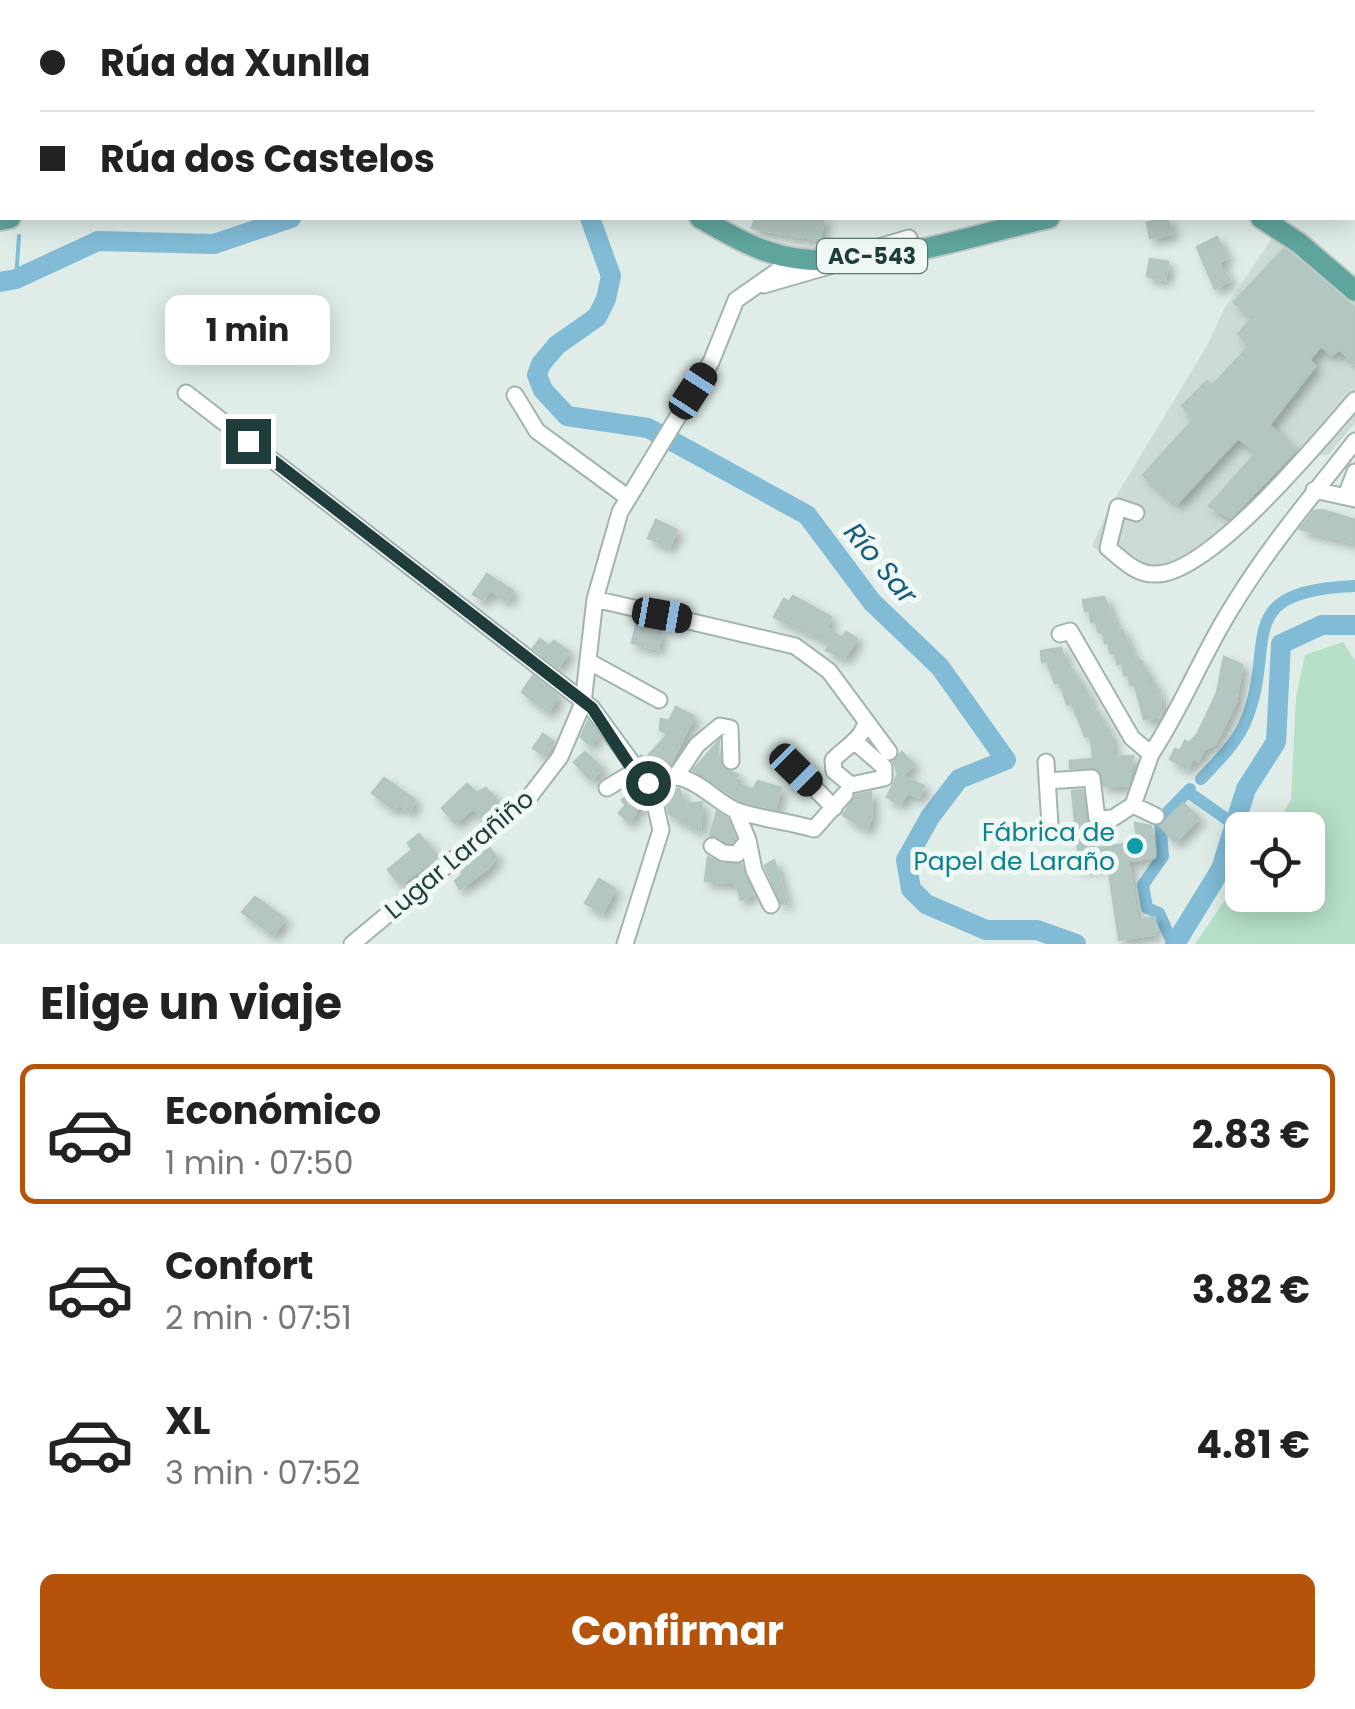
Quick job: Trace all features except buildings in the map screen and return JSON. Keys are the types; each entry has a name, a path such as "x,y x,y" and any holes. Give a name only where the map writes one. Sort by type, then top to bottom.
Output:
{"main road":[{"name":"AC-543","path":"726,227 813,247 869,246 991,220"},
{"name":"AC-543","path":"726,227 798,265 859,258 1040,220"},
{"path":"1264,220 1299,242"},
{"path":"1274,220 1355,291"},
{"path":"1285,220 1355,277"}],"street":[{"path":"726,227 767,262 764,277"},
{"path":"751,289 798,265 909,238"},
{"name":"Lugar Larañiño","path":"352,944 539,787 568,740 583,702 595,598 610,537 628,498 715,354 733,305 764,277 798,265"},
{"path":"186,393 592,708 652,790 661,840 625,944"},
{"path":"516,395 537,430 628,498"},
{"path":"1136,513 1118,507 1108,548 1141,572 1156,575 1188,565 1256,510 1355,400"},
{"path":"1047,782 1092,778 1097,819 1113,818 1133,805 1151,754 1180,710 1232,606 1314,490 1355,441"},
{"path":"1314,490 1350,498 1355,472"},
{"path":"595,598 796,646 829,671 888,752"},
{"path":"1060,634 1070,631 1132,738 1151,754"},
{"path":"588,661 659,700"},
{"path":"854,741 866,721"},
{"path":"652,790 676,776 697,745 720,726 732,734 731,761"},
{"path":"1046,762 1050,825"},
{"path":"782,764 796,770 834,808"},
{"path":"607,788 635,771"},
{"path":"676,776 736,810 814,829 844,794"},
{"path":"1133,805 1156,816"},
{"path":"736,810 754,870 772,905"},
{"path":"712,846 723,854 737,854 748,840"}],"shaded area":[{"path":"1275,234 1355,307 1355,423 1328,455 1319,455 1183,575 1158,580 1137,577 1092,546 1109,508 1208,344 1224,309"}],"green space":[{"path":"1343,642 1355,661 1355,944 1195,944 1225,900 1225,912 1325,912 1325,812 1283,812 1291,800 1296,697 1305,655"}],"waterway":[{"name":"Río Sar","path":"0,282 16,279 98,241 214,244 285,220"},
{"name":"Río Sar","path":"591,220 611,276 606,299 597,317 557,345 541,364 537,375 543,390 567,416 648,428 807,515 872,602 940,667 1006,760 959,779 930,817 906,860 911,889 926,904 986,930 1037,930 1076,944"},
{"path":"16,279 19,236"},
{"path":"1201,779 1244,725 1254,697 1265,628 1273,611 1288,599 1315,590 1355,586"},
{"name":"Río Sar","path":"1175,944 1221,869 1246,789 1276,742 1281,644 1322,625 1355,625"},
{"path":"1173,944 1159,913 1147,908 1143,885 1163,856 1160,820 1190,789"},
{"path":"1188,792 1225,818"}],"place":[{"name":"Fábrica de Papel de Laraño","path":"1135,846"}],"route":[{"path":"248,441 592,708 632,769 648,783"}]}
